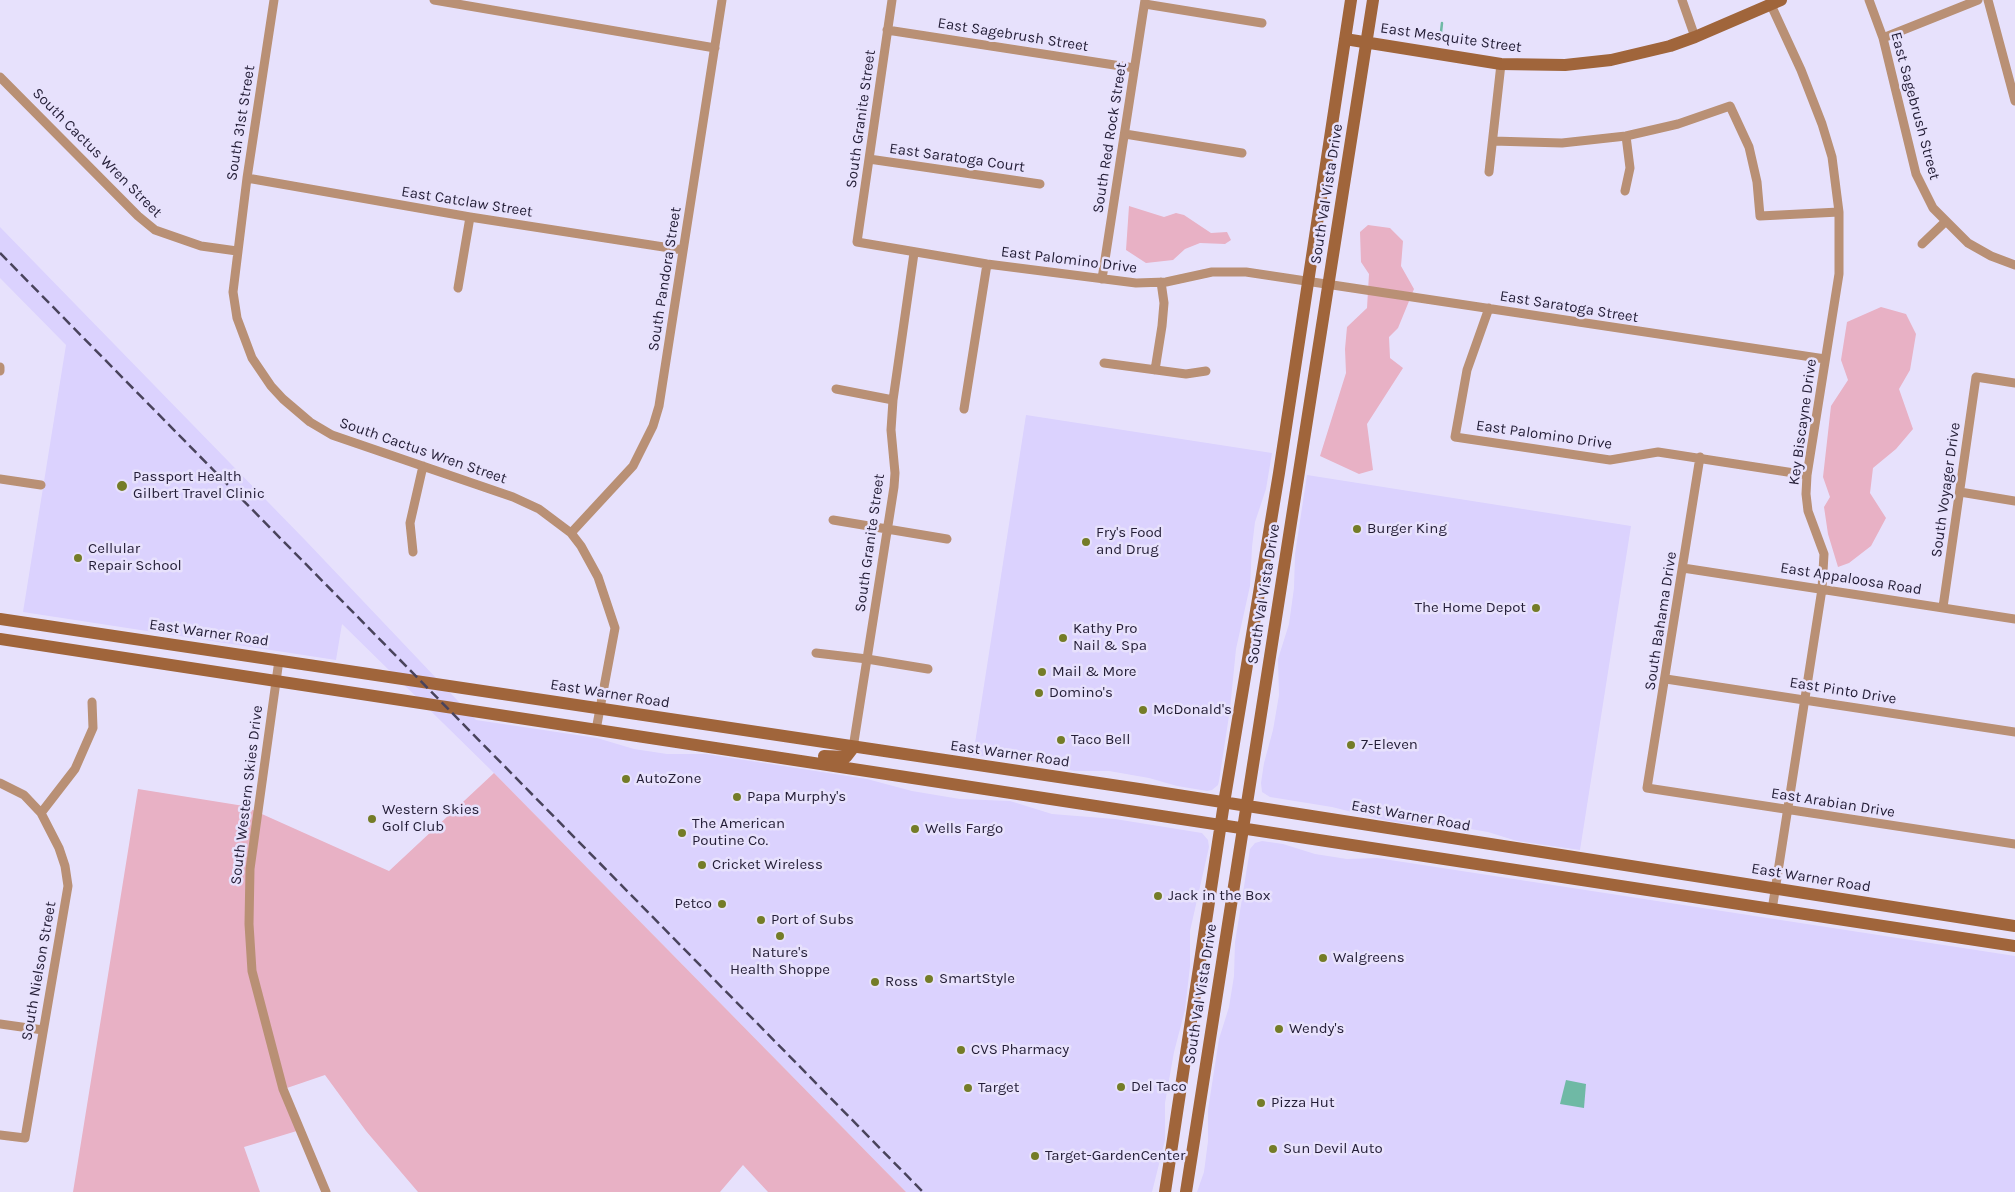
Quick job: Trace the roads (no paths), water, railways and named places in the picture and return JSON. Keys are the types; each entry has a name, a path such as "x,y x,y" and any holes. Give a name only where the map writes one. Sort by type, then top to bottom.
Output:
{"main road":[{"name":"South Val Vista Drive","path":"1165,1192 1224,803 1263,569 1351,0"},
{"name":"South Val Vista Drive","path":"1186,1192 1373,0"},
{"name":"East Mesquite Street","path":"1345,39 1501,64 1565,65 1611,60 1670,46 1695,38 1776,2"},
{"path":"1263,569 1284,573"},
{"name":"East Warner Road","path":"0,619 1247,806 2015,926"},
{"path":"0,639 2015,946"},
{"path":"689,744 692,723"},
{"path":"772,756 807,754 842,758 849,754 852,748"},
{"path":"982,788 984,767"},
{"path":"1433,857 1436,837"},
{"path":"1556,876 1559,856"},
{"path":"1177,1121 1197,1124"}],"street":[{"name":"South 31st Street","path":"237,251 274,0"},
{"path":"434,0 715,48"},
{"name":"South Pandora Street","path":"571,533 633,466 652,426 659,406 722,0"},
{"name":"South Granite Street","path":"857,242 892,0"},
{"path":"1682,0 1695,38"},
{"name":"East Sagebrush Street","path":"1869,0 1883,38 1916,174 1933,208 1968,243 1991,256 2015,265"},
{"path":"1883,38 1978,0"},
{"path":"1988,0 2015,101"},
{"path":"1145,2 1262,23"},
{"name":"South Red Rock Street","path":"1102,280 1145,2"},
{"name":"Key Biscayne Drive","path":"1772,910 1822,589 1824,554 1808,512 1806,494 1807,475 1839,274 1839,212 1832,158 1822,124 1776,2"},
{"name":"East Sagebrush Street","path":"887,30 1134,68"},
{"path":"1489,172 1501,64"},
{"name":"South Cactus Wren Street","path":"0,77 138,216 155,230 201,246 237,251 233,292 237,318 252,358 271,386 297,412 310,422 332,434 526,503 539,509 571,533 581,546 598,577 615,628 596,730"},
{"path":"1493,141 1562,143 1626,136 1678,124 1730,106 1749,146 1758,182 1760,216 1839,212"},
{"path":"1125,134 1242,153"},
{"path":"1625,191 1630,168 1626,136"},
{"name":"East Saratoga Court","path":"869,159 1040,184"},
{"name":"East Catclaw Street","path":"247,178 470,217 683,250"},
{"path":"458,288 470,217"},
{"path":"1922,244 1945,222"},
{"name":"East Palomino Drive","path":"857,242 987,264 1136,284 1162,282 1212,272 1246,272 1308,280"},
{"name":"South Granite Street","path":"852,748 888,530 895,473 892,430 893,400 914,253"},
{"path":"964,409 987,264"},
{"name":"East Saratoga Street","path":"1308,280 1825,359"},
{"path":"1155,370 1164,303 1162,282"},
{"name":"East Palomino Drive","path":"1489,308 1467,370 1455,437 1610,460 1658,452 1807,475"},
{"path":"1104,362 1186,374 1206,371"},
{"name":"South Voyager Drive","path":"1943,607 1976,378 2015,383"},
{"path":"836,390 893,400"},
{"name":"South Bahama Drive","path":"1648,788 1700,457"},
{"path":"413,552 410,523 422,466"},
{"path":"0,479 41,484"},
{"path":"1960,492 2015,501"},
{"path":"833,520 947,539"},
{"name":"East Appaloosa Road","path":"1683,568 2015,618"},
{"path":"816,652 928,669"},
{"name":"South Western Skies Drive","path":"279,660 250,869 249,924 252,971 283,1088 326,1192"},
{"name":"East Pinto Drive","path":"1666,678 2015,732"},
{"path":"41,813 75,769 93,728 92,702"},
{"name":"South Nielson Street","path":"0,783 24,795 41,813 60,848 68,886 26,1138 0,1135"},
{"name":"East Arabian Drive","path":"1648,788 2015,844"},
{"path":"0,1024 43,1030"}],"waterway":[{"path":"1440,41 1442,23"}],"railway":[{"path":"0,253 923,1192"}],"place":[{"name":"Passport Health Gilbert Travel Clinic","path":"122,486"},
{"name":"Burger King","path":"1357,529"},
{"name":"Fry's Food and Drug","path":"1086,542"},
{"name":"Cellular Repair School","path":"78,558"},
{"name":"The Home Depot","path":"1536,608"},
{"name":"Kathy Pro Nail & Spa","path":"1063,638"},
{"name":"Mail & More","path":"1042,672"},
{"name":"Domino's","path":"1039,693"},
{"name":"McDonald's","path":"1143,710"},
{"name":"Taco Bell","path":"1061,740"},
{"name":"7-Eleven","path":"1351,745"},
{"name":"AutoZone","path":"626,779"},
{"name":"Papa Murphy's","path":"737,797"},
{"name":"Western Skies Golf Club","path":"372,819"},
{"name":"Wells Fargo","path":"915,829"},
{"name":"The American Poutine Co.","path":"682,833"},
{"name":"Cricket Wireless","path":"702,865"},
{"name":"Jack in the Box","path":"1158,896"},
{"name":"Petco","path":"722,904"},
{"name":"Port of Subs","path":"761,920"},
{"name":"Nature's Health Shoppe","path":"780,936"},
{"name":"Walgreens","path":"1323,958"},
{"name":"SmartStyle","path":"929,979"},
{"name":"Ross","path":"875,982"},
{"name":"Wendy's","path":"1279,1029"},
{"name":"CVS Pharmacy","path":"961,1050"},
{"name":"Del Taco","path":"1121,1087"},
{"name":"Target","path":"968,1088"},
{"name":"Pizza Hut","path":"1261,1103"},
{"name":"Sun Devil Auto","path":"1273,1149"},
{"name":"Target-GardenCenter","path":"1035,1156"}]}
